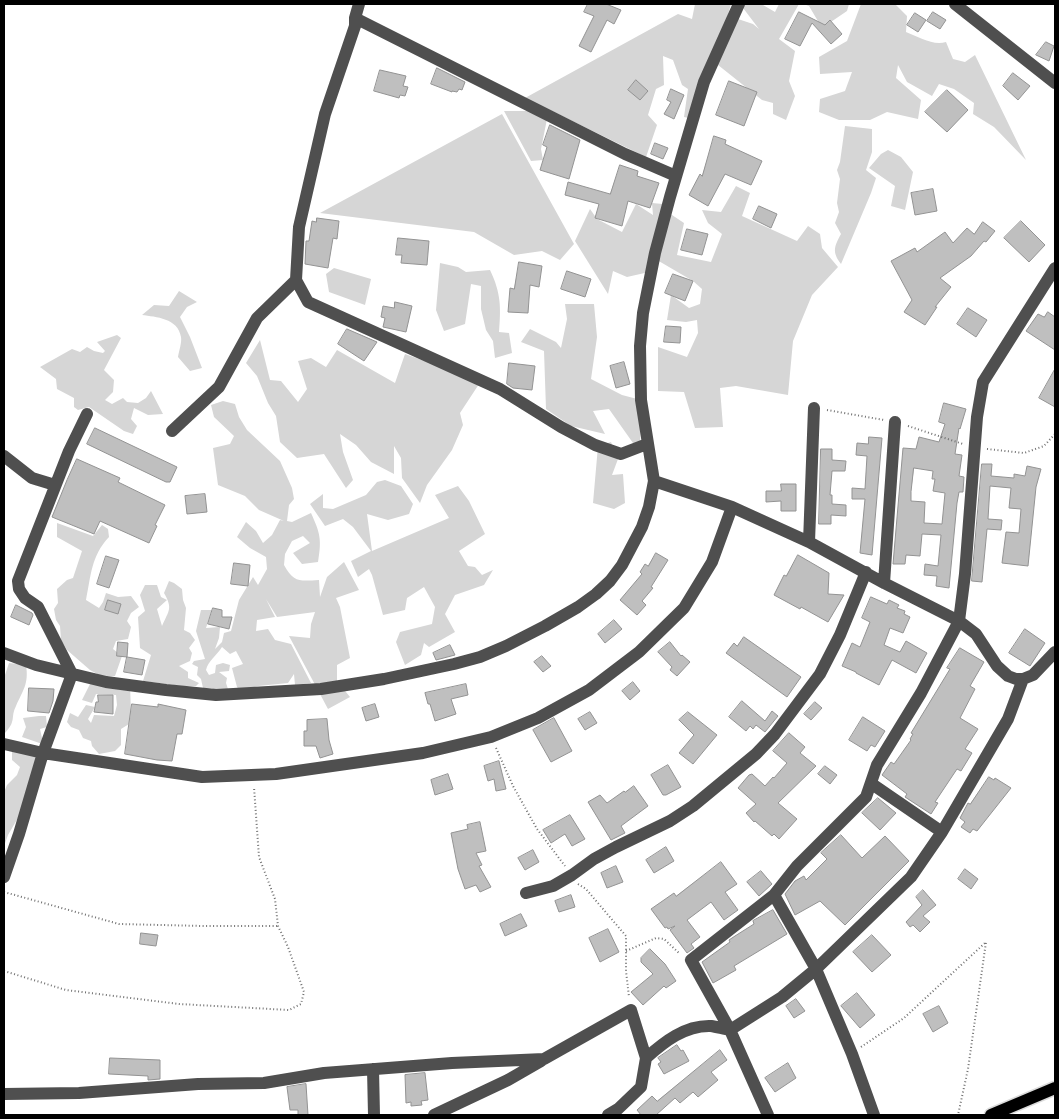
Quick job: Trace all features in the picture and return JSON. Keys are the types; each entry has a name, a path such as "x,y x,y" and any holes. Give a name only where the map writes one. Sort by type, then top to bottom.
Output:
{"main road":[{"path":"991,1115 1055,1088"}],"street":[{"path":"359,4 355,26 325,114 298,227 296,280 308,302 500,389 561,427 595,445 621,454 648,444"},
{"path":"4,653 36,665 110,683 216,694 330,688 384,679 480,657 506,646 578,607 610,581 622,565 642,527 649,507 654,481 642,407 640,346 643,313 655,253 704,82 739,4"},
{"path":"955,4 1055,83"},
{"path":"355,18 625,154 676,176"},
{"path":"767,1115 730,1030 691,960 774,895 797,866 866,797 877,765 921,693 959,621 965,574 978,409 983,382 1055,268"},
{"path":"172,430 219,387 258,318 296,280"},
{"path":"809,542 814,408"},
{"path":"4,877 43,753 72,674 38,607 25,598 19,590 18,581 69,451 88,414"},
{"path":"884,583 895,422"},
{"path":"4,456 32,478 55,485"},
{"path":"654,481 732,507 809,542 959,621 976,634 997,666 1008,676 1023,679 1033,675 1055,652"},
{"path":"4,744 43,753 202,777 276,774 423,753 491,737 538,718 589,690 639,652 684,608 712,562 732,507"},
{"path":"526,893 553,886 616,847 670,821 693,806 756,754 775,734 820,674 840,635 866,572"},
{"path":"646,1058 663,1042 691,1028 711,1026 730,1030 782,997 816,969 911,877 942,832 1008,719 1023,679"},
{"path":"872,784 942,832"},
{"path":"774,895 816,969 852,1054 874,1115"},
{"path":"434,1115 508,1080 630,1010 646,1058 641,1088 616,1113"},
{"path":"4,1094 79,1093 198,1084 264,1083 324,1073 544,1059"},
{"path":"373,1069 374,1115"}],"path":[{"path":"814,408 895,422 975,448 1024,453 1044,446 1055,434"},
{"path":"4,971 66,990 179,1004 289,1010 301,1004 304,992 288,947 278,926 275,899 259,857 253,775"},
{"path":"4,892 119,924 278,926"},
{"path":"626,951 656,938 664,939 680,954 691,960"},
{"path":"852,1054 904,1018 986,942 968,1069 958,1115"}],"shaded area":[{"path":"695,4 731,4 697,120 684,117 688,89 682,85 673,60 663,56 664,85 656,89 648,115 657,125 646,157 525,98 678,14 692,19"},
{"path":"740,4 763,4 775,12 779,4 799,4 779,39 795,51 789,81 795,96 786,120 773,114 773,103 762,100 713,61 735,18 753,24 759,29"},
{"path":"803,4 849,4 847,11 822,28 809,6"},
{"path":"861,4 895,4 907,16 906,32 931,42 946,42 953,59 965,62 975,55 1026,160 994,127 973,114 974,103 954,89 939,84 932,96 907,82 898,65 896,78 921,100 918,119 887,112 870,120 839,120 819,112 820,99 845,91 852,72 820,74 819,57 847,41"},
{"path":"504,111 530,111 547,119 541,149 543,160 531,161"},
{"path":"502,114 574,244 560,260 542,251 514,255 474,232 320,213"},
{"path":"845,126 872,129 872,152 866,170 876,178 841,264 836,256 835,249 841,234 835,223 839,212 837,203 840,179 837,170 840,162"},
{"path":"888,150 901,157 913,172 905,210 891,206 895,186 869,168 881,154"},
{"path":"736,186 750,193 742,216 797,241 808,226 820,234 822,248 838,267 812,295 793,341 788,395 736,386 720,388 723,427 695,428 684,392 658,391 658,347 687,357 698,333 697,320 686,322 667,320 671,295 689,308 700,304 702,289 693,281 657,260 649,272 627,277 613,271 608,294 575,241 590,209 597,219 622,232 636,204 653,215 652,203 663,204 666,211 684,223 677,255 711,262 722,234 708,223 702,210 721,212"},
{"path":"440,263 458,267 466,272 490,270 499,300 499,332 509,333 512,353 495,358 493,341 486,330 481,309 481,286 471,284 465,324 444,331 436,310"},
{"path":"334,268 371,279 365,305 329,292 326,274"},
{"path":"179,291 197,302 187,307 180,317 202,368 190,371 178,357 181,339 176,326 166,320 142,315 154,305 169,306"},
{"path":"565,304 594,304 597,337 591,379 622,395 641,400 640,447 633,443 609,409 593,411 605,434 571,426 546,409 544,351 521,342 530,329 556,342 561,348 567,319"},
{"path":"117,335 121,338 104,370 114,380 113,392 105,400 112,404 123,398 127,402 138,403 146,398 151,391 163,414 148,415 134,408 131,419 137,426 133,434 124,431 89,407 78,410 74,407 74,398 57,389 56,379 40,367 72,349 80,352 87,347 103,353 105,351 97,342"},
{"path":"260,340 270,380 281,381 298,402 307,389 298,361 311,358 326,367 337,350 395,383 405,354 481,381 460,413 463,425 452,450 427,485 420,503 402,478 401,458 394,446 394,474 371,462 356,445 340,434 343,452 353,480 346,488 324,454 297,458 280,442 276,416 268,403 257,376 246,363"},
{"path":"223,401 235,404 239,417 247,430 280,461 292,488 294,499 289,505 287,521 292,522 311,513 316,526 320,542 318,562 302,564 293,553 310,543 303,536 292,541 285,554 284,565 288,571 298,580 319,580 320,597 327,577 344,562 359,590 336,598 340,607 350,658 337,665 337,681 350,697 328,709 289,636 310,638 311,624 315,612 277,617 266,599 275,617 257,620 256,631 268,629 275,640 291,644 311,683 295,685 294,674 288,683 258,686 240,691 237,687 232,668 243,664 236,651 230,654 222,647 206,670 209,675 215,673 216,665 223,663 230,665 229,671 219,672 227,678 228,689 222,699 212,688 203,688 201,679 197,675 198,667 192,664 194,661 205,659 196,631 201,610 212,610 206,628 220,627 215,649 222,642 224,633 231,631 239,600 253,577 258,585 267,569 266,557 250,548 237,537 246,522 256,531 263,543 272,535 280,520 284,521 259,510 245,496 218,485 213,448 230,444 234,436 214,417 211,405"},
{"path":"611,442 618,459 612,475 623,474 625,503 614,509 593,503 598,446"},
{"path":"385,480 401,486 413,504 409,514 388,520 367,514 372,551 449,518 435,495 458,486 469,501 485,534 459,551 468,566 475,567 482,575 493,570 484,585 455,595 445,614 455,632 429,647 424,643 421,655 405,665 396,642 400,632 432,624 435,607 424,587 407,598 405,610 383,615 369,569 358,577 351,561 371,551 353,527 343,519 325,526 310,504 323,494 323,508 333,509 366,495 377,482"},
{"path":"57,523 93,536 102,525 108,529 109,537 95,559 86,600 99,608 106,593 118,597 131,596 139,607 131,613 127,621 131,627 128,639 116,641 113,649 122,656 115,676 101,676 90,670 67,650 61,640 60,626 56,620 54,609 58,603 57,589 67,580 73,578 82,551 57,537"},
{"path":"169,581 182,589 186,608 184,630 190,633 195,640 189,648 192,653 190,661 179,666 188,672 188,678 199,683 196,686 143,681 151,655 140,648 138,617 145,611 140,595 145,585 157,585 161,597 167,600 164,593","holes":["167,600 169,610 162,626 157,609"]},
{"path":"9,663 26,665 27,677 25,687 14,710 12,723 4,734 4,678"},
{"path":"91,682 130,685 131,713 129,724 121,729 121,745 115,751 99,754 92,746 91,741 83,738 79,730 71,727 67,722 70,713 78,717 86,705 95,707 88,719 91,723 94,715 114,716 117,705 116,695 96,694 92,703 82,700"},
{"path":"46,716 47,727 40,729 42,738 51,747 22,737 26,727 23,718"},
{"path":"12,744 45,759 4,846 4,792 7,785 17,775 20,767 12,760"}],"building":[{"path":"588,4 606,4 621,10 614,24 607,20 591,52 579,46 594,16 584,12"},
{"path":"799,12 825,25 830,20 842,34 831,44 812,23 800,46 785,39"},
{"path":"933,12 946,20 940,29 927,21"},
{"path":"915,13 926,20 918,32 907,25"},
{"path":"1046,42 1054,46 1049,61 1036,55"},
{"path":"437,68 465,82 462,90 459,89 457,92 452,92 431,84"},
{"path":"380,70 406,76 403,86 408,87 405,96 400,95 399,98 374,91"},
{"path":"1013,73 1030,86 1018,100 1003,86"},
{"path":"636,80 648,91 640,100 628,90"},
{"path":"729,81 757,92 744,126 716,115"},
{"path":"671,89 684,95 674,119 664,114 671,102 667,100"},
{"path":"947,90 968,110 947,132 925,112"},
{"path":"550,125 580,140 569,179 540,170 547,147 543,145"},
{"path":"714,136 726,140 725,144 762,161 751,185 725,174 708,206 689,195 700,174 702,176"},
{"path":"655,143 668,148 663,159 651,154"},
{"path":"620,165 638,171 637,176 659,183 650,208 628,201 622,226 595,218 599,204 565,195 568,182 610,194"},
{"path":"933,189 937,211 915,215 911,193"},
{"path":"759,206 777,214 771,228 753,219"},
{"path":"317,218 339,221 337,239 333,238 328,268 305,264 306,241 309,241 312,221 316,222"},
{"path":"1021,221 1045,245 1029,262 1004,238"},
{"path":"983,222 995,231 971,256 940,278 951,287 935,307 937,307 925,325 904,312 912,300 891,261 915,248 917,252 945,232 953,243 967,228 974,234"},
{"path":"687,229 708,234 702,255 681,250"},
{"path":"398,238 429,241 427,265 401,263 402,255 396,255"},
{"path":"519,262 542,266 539,287 530,285 528,313 508,312 510,288 514,289"},
{"path":"567,271 591,279 585,297 561,289"},
{"path":"673,274 693,281 685,301 665,293"},
{"path":"395,302 412,306 406,332 383,327 385,318 381,317 383,306 394,308"},
{"path":"968,308 987,320 976,337 957,324"},
{"path":"1048,312 1055,317 1055,350 1026,331 1038,314 1044,317"},
{"path":"666,326 681,327 680,343 664,342"},
{"path":"347,329 377,342 364,361 338,344"},
{"path":"624,362 630,384 616,388 610,366"},
{"path":"509,363 535,366 532,390 513,388 507,384"},
{"path":"1055,369 1055,407 1039,398"},
{"path":"944,403 966,409 959,428 955,454 962,455 959,476 964,477 963,492 959,492 957,503 949,588 936,586 937,576 924,575 925,564 938,566 941,535 922,534 920,556 906,555 905,564 893,564 903,448 916,449 919,437 939,442 945,424 939,422","holes":["914,468 933,471 932,479 935,479 933,491 945,493 942,524 924,523 925,502 911,501"]},
{"path":"95,428 177,467 170,482 166,482 87,444"},
{"path":"869,437 882,438 872,555 860,553 865,499 852,499 852,488 865,489 867,456 856,455 857,443 868,444"},
{"path":"821,449 832,449 832,460 846,461 845,471 832,471 830,495 832,495 832,504 846,505 846,516 831,515 831,524 819,524"},
{"path":"77,459 120,478 118,482 165,505 149,543 100,521 94,534 52,517"},
{"path":"982,464 992,464 991,476 1014,478 1014,474 1025,476 1027,466 1041,469 1036,487 1028,566 1002,563 1006,532 1019,533 1021,509 1009,508 1011,488 990,486 988,519 1002,520 1001,530 987,529 982,582 972,581"},
{"path":"781,484 796,484 796,511 781,511 781,501 766,502 766,491 781,491"},
{"path":"205,494 207,512 187,514 185,496"},
{"path":"656,553 668,560 651,587 653,588 642,601 646,605 637,615 620,600 642,574 640,572 645,564 648,566"},
{"path":"798,555 829,573 828,594 844,595 828,622 774,595 784,575 786,576"},
{"path":"106,556 119,560 109,588 97,584"},
{"path":"234,563 250,565 248,586 231,584"},
{"path":"871,597 887,604 889,600 899,605 897,608 905,611 904,614 910,617 903,633 890,628 884,645 900,652 906,641 927,653 916,673 892,660 879,685 842,666 852,643 860,647 870,622 862,618"},
{"path":"108,600 121,604 118,614 105,610"},
{"path":"16,605 32,613 29,625 11,617"},
{"path":"213,608 222,610 222,617 232,617 229,629 208,624"},
{"path":"614,620 622,629 605,643 598,634"},
{"path":"1025,629 1045,643 1030,666 1009,653"},
{"path":"744,637 801,677 787,697 726,653 734,643 737,646"},
{"path":"118,642 128,643 127,657 117,656"},
{"path":"670,642 681,656 690,662 677,676 670,670 672,667 658,652"},
{"path":"450,645 455,655 436,660 433,653"},
{"path":"960,648 984,662 970,686 975,689 960,718 978,729 965,749 972,753 961,771 957,769 935,802 938,803 931,814 905,797 907,794 882,775 891,762 894,764 911,740 913,734 911,733 950,669 947,668"},
{"path":"542,656 551,666 543,672 534,662"},
{"path":"127,657 145,660 142,675 124,672"},
{"path":"633,682 640,691 630,700 622,691"},
{"path":"466,684 468,695 451,699 456,714 435,721 425,693"},
{"path":"29,688 54,689 49,713 28,711"},
{"path":"98,695 113,695 113,714 94,712 96,702 98,702"},
{"path":"742,701 765,721 772,711 778,716 765,732 756,725 753,729 750,726 746,731 729,717"},
{"path":"815,702 822,708 811,720 804,714"},
{"path":"132,704 158,707 158,704 186,710 182,734 177,734 172,761 125,754"},
{"path":"375,704 379,717 366,721 362,708"},
{"path":"590,712 597,723 585,730 578,719"},
{"path":"688,712 717,735 693,764 679,753 694,735 679,720"},
{"path":"863,717 885,731 875,747 871,745 867,751 849,740"},
{"path":"554,718 572,751 551,762 533,730"},
{"path":"327,719 329,740 333,754 320,758 316,746 304,746 304,731 307,731 307,720"},
{"path":"789,733 805,747 800,753 816,766 778,803 797,819 779,839 754,822 746,813 756,804 738,788 752,774 765,786 774,778 787,763 773,751"},
{"path":"499,761 506,789 496,791 494,779 488,781 484,766"},
{"path":"668,765 681,787 663,795 651,775"},
{"path":"825,766 837,775 830,784 818,774"},
{"path":"448,774 453,789 435,795 431,780"},
{"path":"989,777 994,780 995,778 1011,788 977,831 973,829 970,833 961,827 965,822 960,818 968,803 970,804"},
{"path":"634,786 648,806 621,826 625,833 611,840 588,802 600,795 607,803"},
{"path":"878,798 896,813 880,830 862,813"},
{"path":"570,815 585,839 572,846 565,834 551,843 543,830"},
{"path":"480,822 486,851 476,853 482,865 479,866 491,887 480,892 476,885 465,889 458,869 451,833 468,829 467,825"},
{"path":"841,835 862,858 885,836 909,861 845,925 820,901 795,915 785,894 795,881 804,876 806,880 827,859 821,853"},
{"path":"666,847 674,861 654,873 646,860"},
{"path":"533,850 539,862 525,870 518,858"},
{"path":"721,862 737,884 725,892 738,910 724,920 711,902 687,920 700,937 691,944 694,948 687,953 670,930 675,926 668,929 667,927 665,928 651,909 674,893 676,896"},
{"path":"616,866 623,882 607,888 601,873"},
{"path":"965,869 978,879 971,889 958,879"},
{"path":"761,871 772,884 759,896 747,882"},
{"path":"923,890 936,905 923,916 930,922 920,932 913,925 910,927 906,922 922,905 916,897"},
{"path":"571,895 575,907 559,912 555,901"},
{"path":"773,910 787,934 734,966 736,970 713,983 702,962 730,942 729,940 754,924 753,921"},
{"path":"521,914 527,926 505,936 500,924"},
{"path":"608,929 619,952 600,962 589,938"},
{"path":"141,933 158,935 156,946 140,944"},
{"path":"872,935 891,955 872,972 853,952"},
{"path":"650,949 665,964 676,981 666,988 664,986 643,1005 631,992 653,974 641,962 641,958"},
{"path":"857,993 875,1015 860,1028 841,1006"},
{"path":"796,999 805,1011 794,1018 786,1006"},
{"path":"939,1006 948,1023 933,1032 923,1014"},
{"path":"677,1045 681,1051 683,1050 689,1061 664,1074 658,1064 661,1062 658,1058"},
{"path":"720,1050 727,1060 711,1072 718,1080 698,1097 693,1092 680,1103 675,1098 656,1115 641,1115 637,1110 652,1096 657,1101"},
{"path":"110,1058 160,1060 160,1079 148,1080 148,1076 109,1074"},
{"path":"788,1063 796,1078 775,1092 765,1078"},
{"path":"425,1073 428,1100 421,1101 422,1105 411,1106 411,1102 406,1103 405,1075"},
{"path":"306,1084 308,1115 298,1115 298,1110 290,1110 287,1087"}]}
